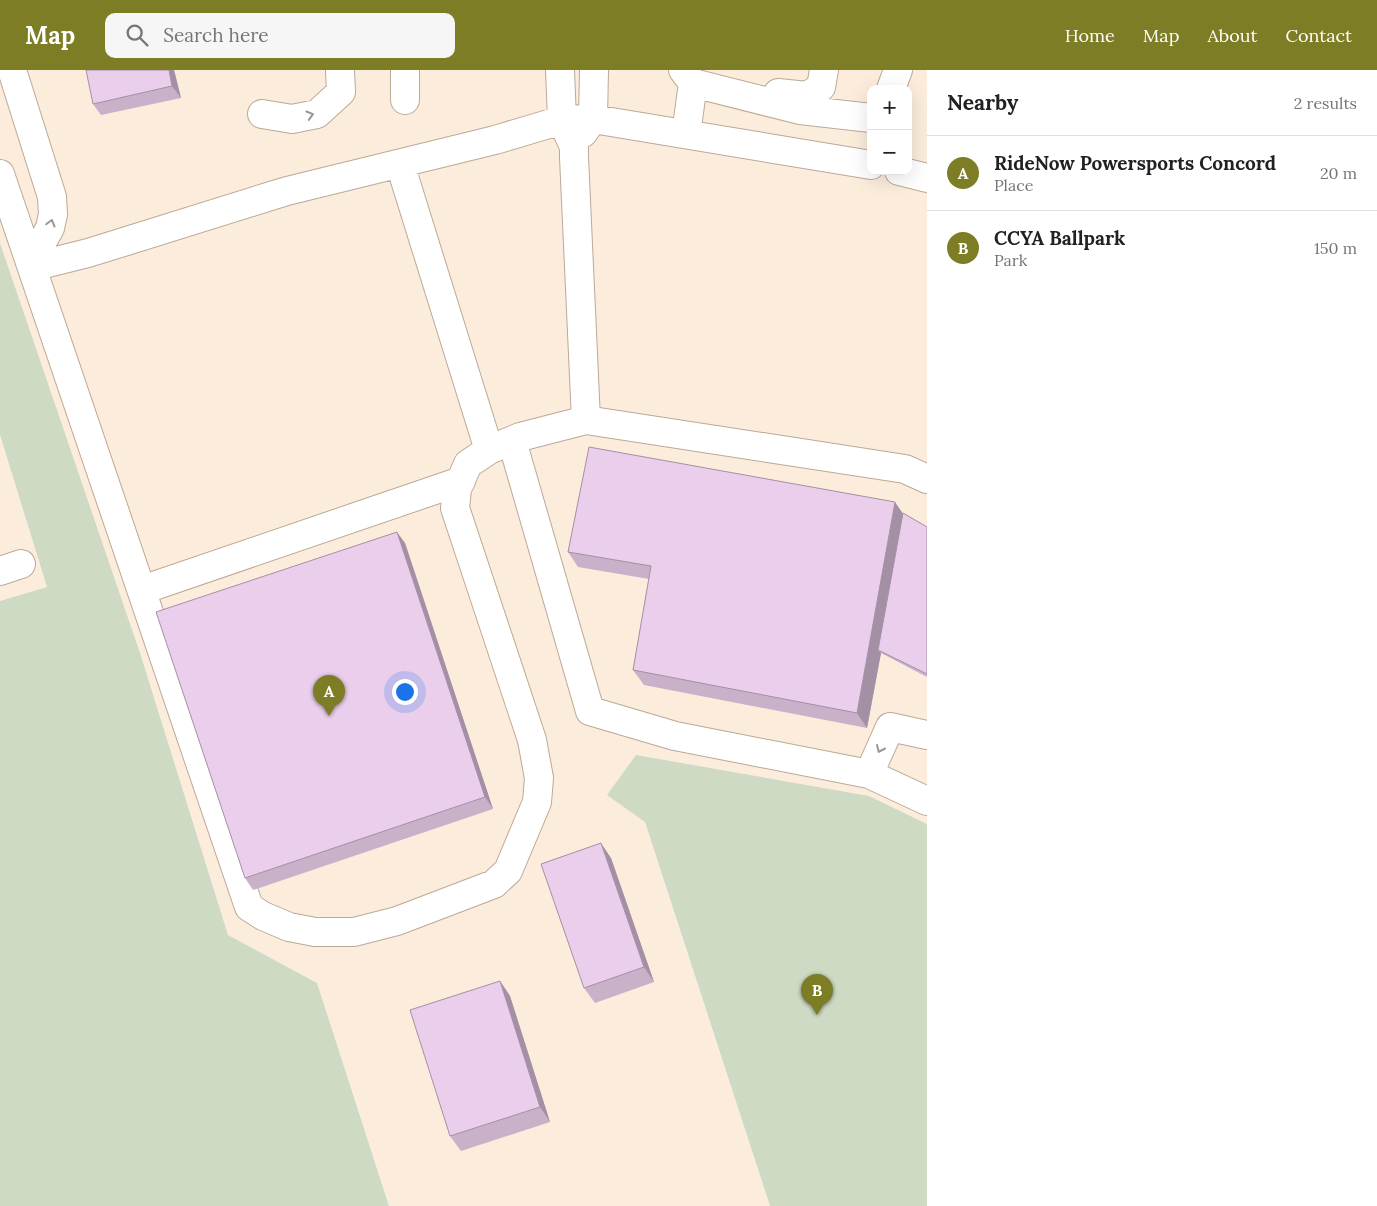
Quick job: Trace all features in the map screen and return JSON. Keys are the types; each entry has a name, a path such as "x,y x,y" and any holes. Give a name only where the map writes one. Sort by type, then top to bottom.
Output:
{"lane":[{"path":"12,70 52,197 54,214 50,228 36,253 32,267"},
{"path":"262,114 292,120 317,114 341,92 340,70"},
{"path":"405,70 405,100"},
{"path":"560,70 562,120 574,147 586,420"},
{"path":"574,147 593,119 594,70"},
{"path":"686,134 688,77 753,89 807,96 821,87 824,70"},
{"path":"836,114 840,70"},
{"path":"892,85 898,70"},
{"path":"731,85 800,110 867,118"},
{"path":"32,267 88,253 287,191 494,140 562,120 593,119 867,164"},
{"path":"400,164 500,445 590,711 675,736 869,774 927,801"},
{"path":"0,174 249,906 263,916 288,927 315,932 354,932 397,921 494,884 508,871 537,802 539,778 532,740 455,508 457,490 468,464 500,445 586,420 905,468 927,480"},
{"path":"912,174 927,178"},
{"path":"142,590 461,481"},
{"path":"869,774 890,727 927,735"}],"shaded area":[{"path":"0,70 927,70 927,824 869,796 645,822 770,1206 389,1206 317,983 228,935 141,656 0,243"},
{"path":"0,435 47,587 0,601"}],"green space":[{"path":"0,243 141,656 228,935 317,983 389,1206 0,1206 0,601 47,587 0,435"},
{"path":"636,755 869,796 927,824 927,1206 770,1206 645,822 607,795"}],"building":[{"path":"86,70 169,70 172,86 93,104"},
{"path":"589,447 895,502 857,713 633,670 651,566 568,552"},
{"path":"903,513 927,527 927,674 878,650"},
{"path":"397,532 485,797 245,878 156,612"},
{"path":"601,843 644,967 584,988 541,864"},
{"path":"500,981 540,1107 450,1136 410,1010"}],"place":[{"name":"RideNow Powersports Concord","path":"329,716"},
{"name":"CCYA Ballpark","path":"817,1015"}]}
